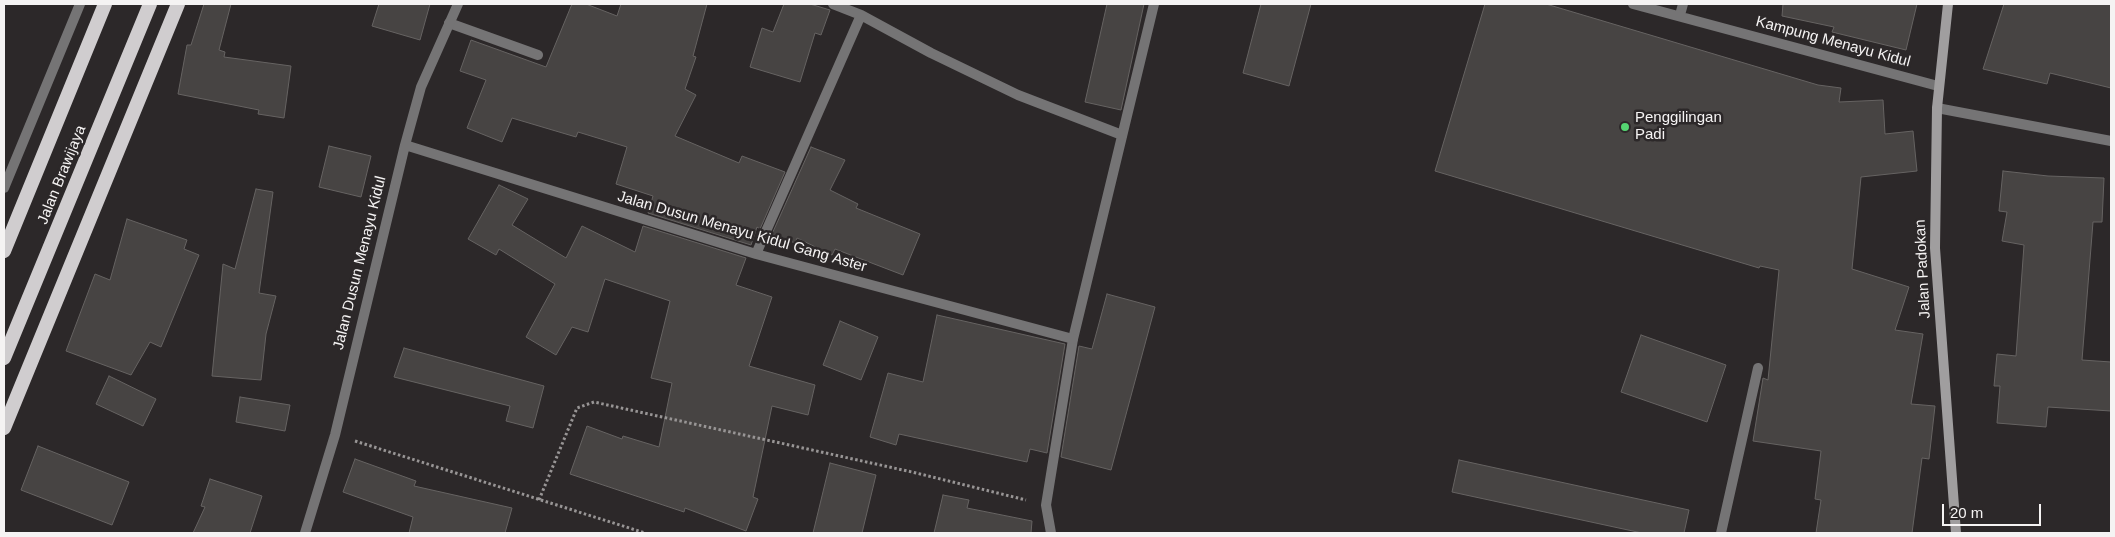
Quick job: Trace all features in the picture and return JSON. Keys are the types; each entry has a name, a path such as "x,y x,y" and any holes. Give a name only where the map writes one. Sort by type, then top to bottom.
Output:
{"highway":[{"name":"Jalan Brawijaya","path":"4,251 105,4"},
{"name":"Jalan Brawijaya","path":"4,358 150,4"},
{"path":"4,428 178,4"}],"main road":[{"name":"Jalan Padokan","path":"1948,4 1938,86 1935,248 1956,533"}],"street":[{"path":"4,188 80,4"},
{"name":"Jalan Dusun Menayu Kidul","path":"305,533 335,435 405,145 421,87 458,4"},
{"path":"833,4 861,15 931,53 1018,95 1122,135"},
{"path":"1051,533 1046,505 1073,339 1154,4"},
{"name":"Kampung Menayu Kidul","path":"1634,4 1938,86"},
{"path":"1680,15 1683,4"},
{"path":"756,254 861,15"},
{"path":"449,23 538,55"},
{"path":"1937,108 2111,141"},
{"name":"Jalan Dusun Menayu Kidul Gang Aster","path":"405,145 756,254 1073,339"},
{"path":"1721,533 1758,368"}],"path":[{"path":"539,500 577,408 594,402 912,472 1046,505"},
{"path":"335,435 646,533"}],"building":[{"path":"204,4 231,4 219,50 225,52 224,57 291,66 284,118 258,114 259,110 178,94 187,45 191,45"},
{"path":"379,4 430,4 420,40 372,26"},
{"path":"572,4 586,4 617,16 621,4 707,4 693,56 696,57 685,89 696,95 675,136 739,163 742,156 785,172 760,229 757,227 751,245 648,213 653,196 616,184 627,147 578,132 576,137 512,118 502,142 467,128 486,80 460,71 471,40 546,67"},
{"path":"784,4 810,4 830,10 821,35 815,33 800,82 750,67 762,28 773,32"},
{"path":"1107,4 1144,4 1121,110 1085,102"},
{"path":"1261,4 1311,4 1289,86 1243,73"},
{"path":"1485,4 1546,4 1818,85 1841,88 1839,102 1883,100 1885,134 1913,131 1917,171 1861,177 1852,269 1909,287 1895,330 1923,334 1911,404 1935,406 1929,459 1922,458 1912,533 1816,533 1821,500 1815,499 1821,451 1753,441 1763,378 1768,380 1779,270 1760,266 1759,268 1435,171"},
{"path":"1783,4 1917,4 1906,50 1832,32 1834,27 1782,16"},
{"path":"2004,4 2111,4 2111,88 2050,73 2047,84 1983,69"},
{"path":"329,146 371,156 361,197 319,187"},
{"path":"811,147 845,160 830,190 858,204 856,208 920,234 903,275 835,249 832,255 797,238 795,243 772,234"},
{"path":"2003,171 2048,176 2104,178 2102,222 2093,222 2082,360 2111,362 2111,411 2048,407 2046,427 1997,423 2000,386 1994,386 1997,354 2016,356 2024,245 2002,241 2007,212 1999,211"},
{"path":"499,185 528,199 512,225 566,258 582,226 635,252 643,226 746,258 736,285 772,297 749,366 815,385 808,415 772,406 753,497 758,499 746,531 685,508 684,512 570,474 587,426 622,439 623,436 659,447 672,383 651,378 670,301 605,279 588,332 572,327 556,355 526,337 555,284 499,249 496,255 468,239"},
{"path":"256,189 273,192 259,293 276,296 266,334 261,380 212,376 223,264 235,269"},
{"path":"127,219 187,240 184,249 199,255 161,347 150,342 131,375 66,351 95,274 110,280"},
{"path":"1107,294 1155,307 1111,470 1061,457 1079,346 1092,349"},
{"path":"937,315 1065,344 1047,453 1030,449 1027,462 899,434 896,445 870,437 888,373 923,382"},
{"path":"840,321 878,337 861,380 823,365"},
{"path":"1641,335 1726,365 1707,422 1621,392"},
{"path":"404,348 544,386 533,428 506,421 510,406 394,377"},
{"path":"109,376 156,399 143,426 96,404"},
{"path":"240,397 290,405 285,431 236,422"},
{"path":"38,446 129,482 112,525 21,490"},
{"path":"355,459 416,481 414,486 512,508 505,533 409,533 413,517 343,492"},
{"path":"1459,460 1689,510 1684,533 1642,533 1452,492"},
{"path":"830,463 876,475 862,533 813,533"},
{"path":"210,479 262,496 250,533 193,533 205,507 201,506"},
{"path":"943,495 969,500 967,508 1032,521 1031,533 934,533"}],"place":[{"name":"Penggilingan Padi","path":"1625,127"}]}
